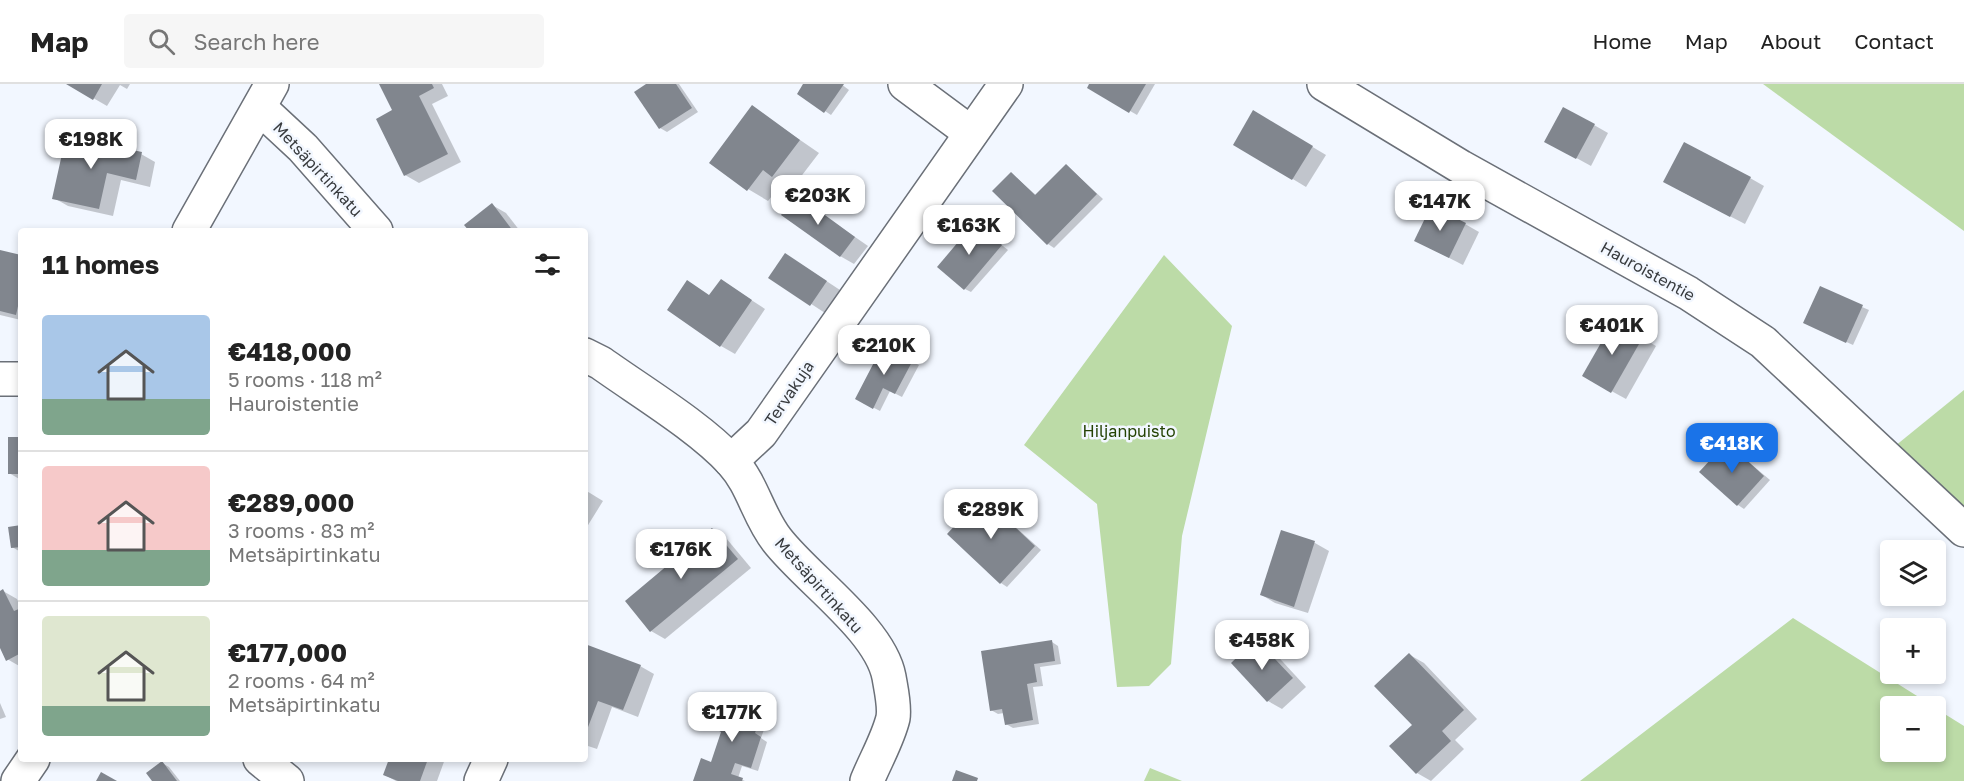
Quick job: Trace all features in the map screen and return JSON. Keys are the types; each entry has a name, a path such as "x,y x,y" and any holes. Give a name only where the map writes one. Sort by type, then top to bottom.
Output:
{"street":[{"path":"905,84 971,133"},
{"name":"Tervakuja","path":"731,461 761,433 1006,84"},
{"name":"Hauroistentie","path":"1324,84 1461,167 1688,293 1763,342 1964,530"},
{"path":"191,228 266,96"},
{"name":"Metsäpirtinkatu","path":"266,96 303,148 373,228"},
{"name":"Metsäpirtinkatu","path":"588,357 677,418 731,461 748,483 776,539 802,570 850,615 879,652 889,674 893,717 867,781"},
{"path":"0,379 18,379"},
{"path":"18,781 31,762"},
{"path":"264,762 286,781"}],"green space":[{"path":"1763,84 1964,84 1964,231"},
{"name":"Hiljanpuisto","path":"1164,255 1232,326 1182,536 1171,664 1149,686 1117,687 1097,504 1024,445"},
{"path":"1964,390 1964,515 1884,455"},
{"path":"1793,618 1880,673 1880,684 1898,684 1917,696 1880,696 1880,762 1946,762 1946,715 1964,726 1964,781 1580,781"},
{"path":"1150,768 1182,781 1144,781"}],"building":[{"path":"66,84 102,84 93,100"},
{"path":"379,84 432,84 434,88 419,96 448,154 404,176 376,119 392,110"},
{"path":"646,84 676,84 692,108 659,129 634,92"},
{"path":"803,84 844,84 824,113 797,94"},
{"path":"1089,84 1146,84 1129,113 1087,88"},
{"path":"752,105 800,140 772,177 763,170 747,191 709,163"},
{"path":"1563,107 1595,124 1576,159 1544,142"},
{"path":"1253,110 1313,146 1292,180 1233,145"},
{"path":"66,136 142,152 136,180 107,173 99,209 52,199"},
{"path":"1684,142 1751,177 1730,217 1663,182"},
{"path":"1066,164 1097,194 1047,245 992,191 1011,172 1035,195"},
{"path":"796,194 855,237 840,257 781,215"},
{"path":"492,203 511,228 466,228 464,225"},
{"path":"1431,206 1466,223 1449,258 1414,241"},
{"path":"975,222 1002,245 964,290 937,267"},
{"path":"0,250 18,254 18,306 16,315 0,311"},
{"path":"785,253 827,281 810,306 768,278"},
{"path":"721,279 752,300 720,347 667,310 687,280 709,295"},
{"path":"1820,286 1863,305 1846,343 1803,323"},
{"path":"1614,320 1643,337 1611,393 1582,376"},
{"path":"883,345 913,360 895,394 883,388 873,409 855,399"},
{"path":"8,437 18,437 18,474 8,474"},
{"path":"1727,442 1764,476 1737,506 1699,472"},
{"path":"982,496 1035,546 1000,584 947,534"},
{"path":"18,525 18,547 11,548 8,527"},
{"path":"712,528 738,559 650,632 625,601"},
{"path":"1281,530 1315,541 1294,607 1260,595"},
{"path":"3,589 14,611 18,609 18,655 6,661 0,648 0,591"},
{"path":"1256,639 1293,678 1267,702 1231,663"},
{"path":"1052,640 1055,661 1034,664 1037,682 1027,684 1033,720 1005,725 1002,709 990,711 981,651"},
{"path":"588,645 641,665 623,710 598,701 588,727"},
{"path":"1409,653 1464,710 1442,731 1451,741 1416,774 1389,746 1412,725 1374,686"},
{"path":"734,696 754,703 750,715 760,719 755,733 761,737 751,768 735,763 731,774 743,778 742,781 693,781 701,758 711,762 721,732 715,728 723,707 729,709"},
{"path":"163,762 177,781 152,781 146,773"},
{"path":"388,762 427,762 420,781 398,781 383,775"},
{"path":"956,770 978,778 977,781 952,781"},
{"path":"101,772 117,781 96,781"}]}
